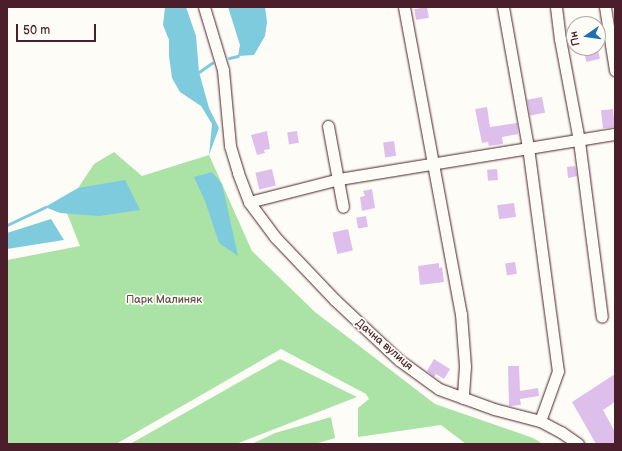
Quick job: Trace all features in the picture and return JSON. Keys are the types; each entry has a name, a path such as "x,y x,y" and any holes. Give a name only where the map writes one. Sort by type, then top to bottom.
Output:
{"street":[{"name":"Дачна вулиця","path":"204,7 223,70 230,146 249,202 275,237 335,300 399,360 439,389 494,409 540,421 562,432 578,444"},
{"path":"404,7 461,314 465,366 462,398"},
{"path":"503,7 528,147 558,371 540,421"},
{"path":"556,7 560,39 579,141 602,317"},
{"path":"605,7 615,70"},
{"path":"328,126 343,207"},
{"path":"249,202 339,179 615,134"}],"green space":[{"name":"Парк Малиняк","path":"114,152 142,176 209,155 252,251 315,312 435,404 533,438 543,444 466,444 441,425 358,437 358,408 369,399 366,394 281,349 116,444 7,444 7,260 80,246 65,208 94,164"},
{"path":"280,359 357,397 236,444 130,444"},
{"path":"331,417 335,438 315,444 252,444 275,433"}],"water":[{"path":"165,7 186,7 196,36 199,72 209,108 219,128 209,155 212,124 201,106 180,92 172,78 169,56 169,40 163,25"},
{"path":"228,7 265,7 267,22 265,36 254,55 238,56 240,45"},
{"path":"212,172 222,184 238,256 219,243 205,201 194,177"},
{"path":"125,180 140,210 99,216 60,213 45,207 78,188"},
{"path":"51,219 64,240 7,249 7,233"}],"building":[{"path":"427,7 429,18 416,20 414,9"},
{"path":"585,56 599,56 600,59 586,62"},
{"path":"542,97 545,113 530,116 527,100"},
{"path":"487,107 490,127 517,123 518,134 502,137 503,144 489,146 488,142 482,143 475,109"},
{"path":"613,109 615,127 603,128 601,110"},
{"path":"267,131 270,149 264,150 265,153 257,155 251,135"},
{"path":"297,131 299,143 289,144 287,133"},
{"path":"394,141 396,156 385,157 383,143"},
{"path":"575,166 577,176 568,178 567,167"},
{"path":"272,169 276,186 259,189 255,173"},
{"path":"497,169 498,180 488,181 487,170"},
{"path":"372,189 375,208 362,211 360,197 365,196 363,191"},
{"path":"514,203 516,217 499,219 497,205"},
{"path":"366,216 368,227 358,229 356,218"},
{"path":"348,229 353,250 337,254 332,233"},
{"path":"515,262 517,274 507,275 505,264"},
{"path":"439,263 439,268 442,267 444,282 420,285 418,266"},
{"path":"434,359 450,369 444,379 436,374 434,377 427,371"},
{"path":"508,366 519,366 520,391 538,388 539,396 520,399 521,405 509,406"},
{"path":"615,374 615,402 603,410 615,432 615,444 596,444 572,402"}],"waterway":[{"path":"229,58 238,56"},
{"path":"199,72 212,63"},
{"path":"7,225 45,207"}]}
